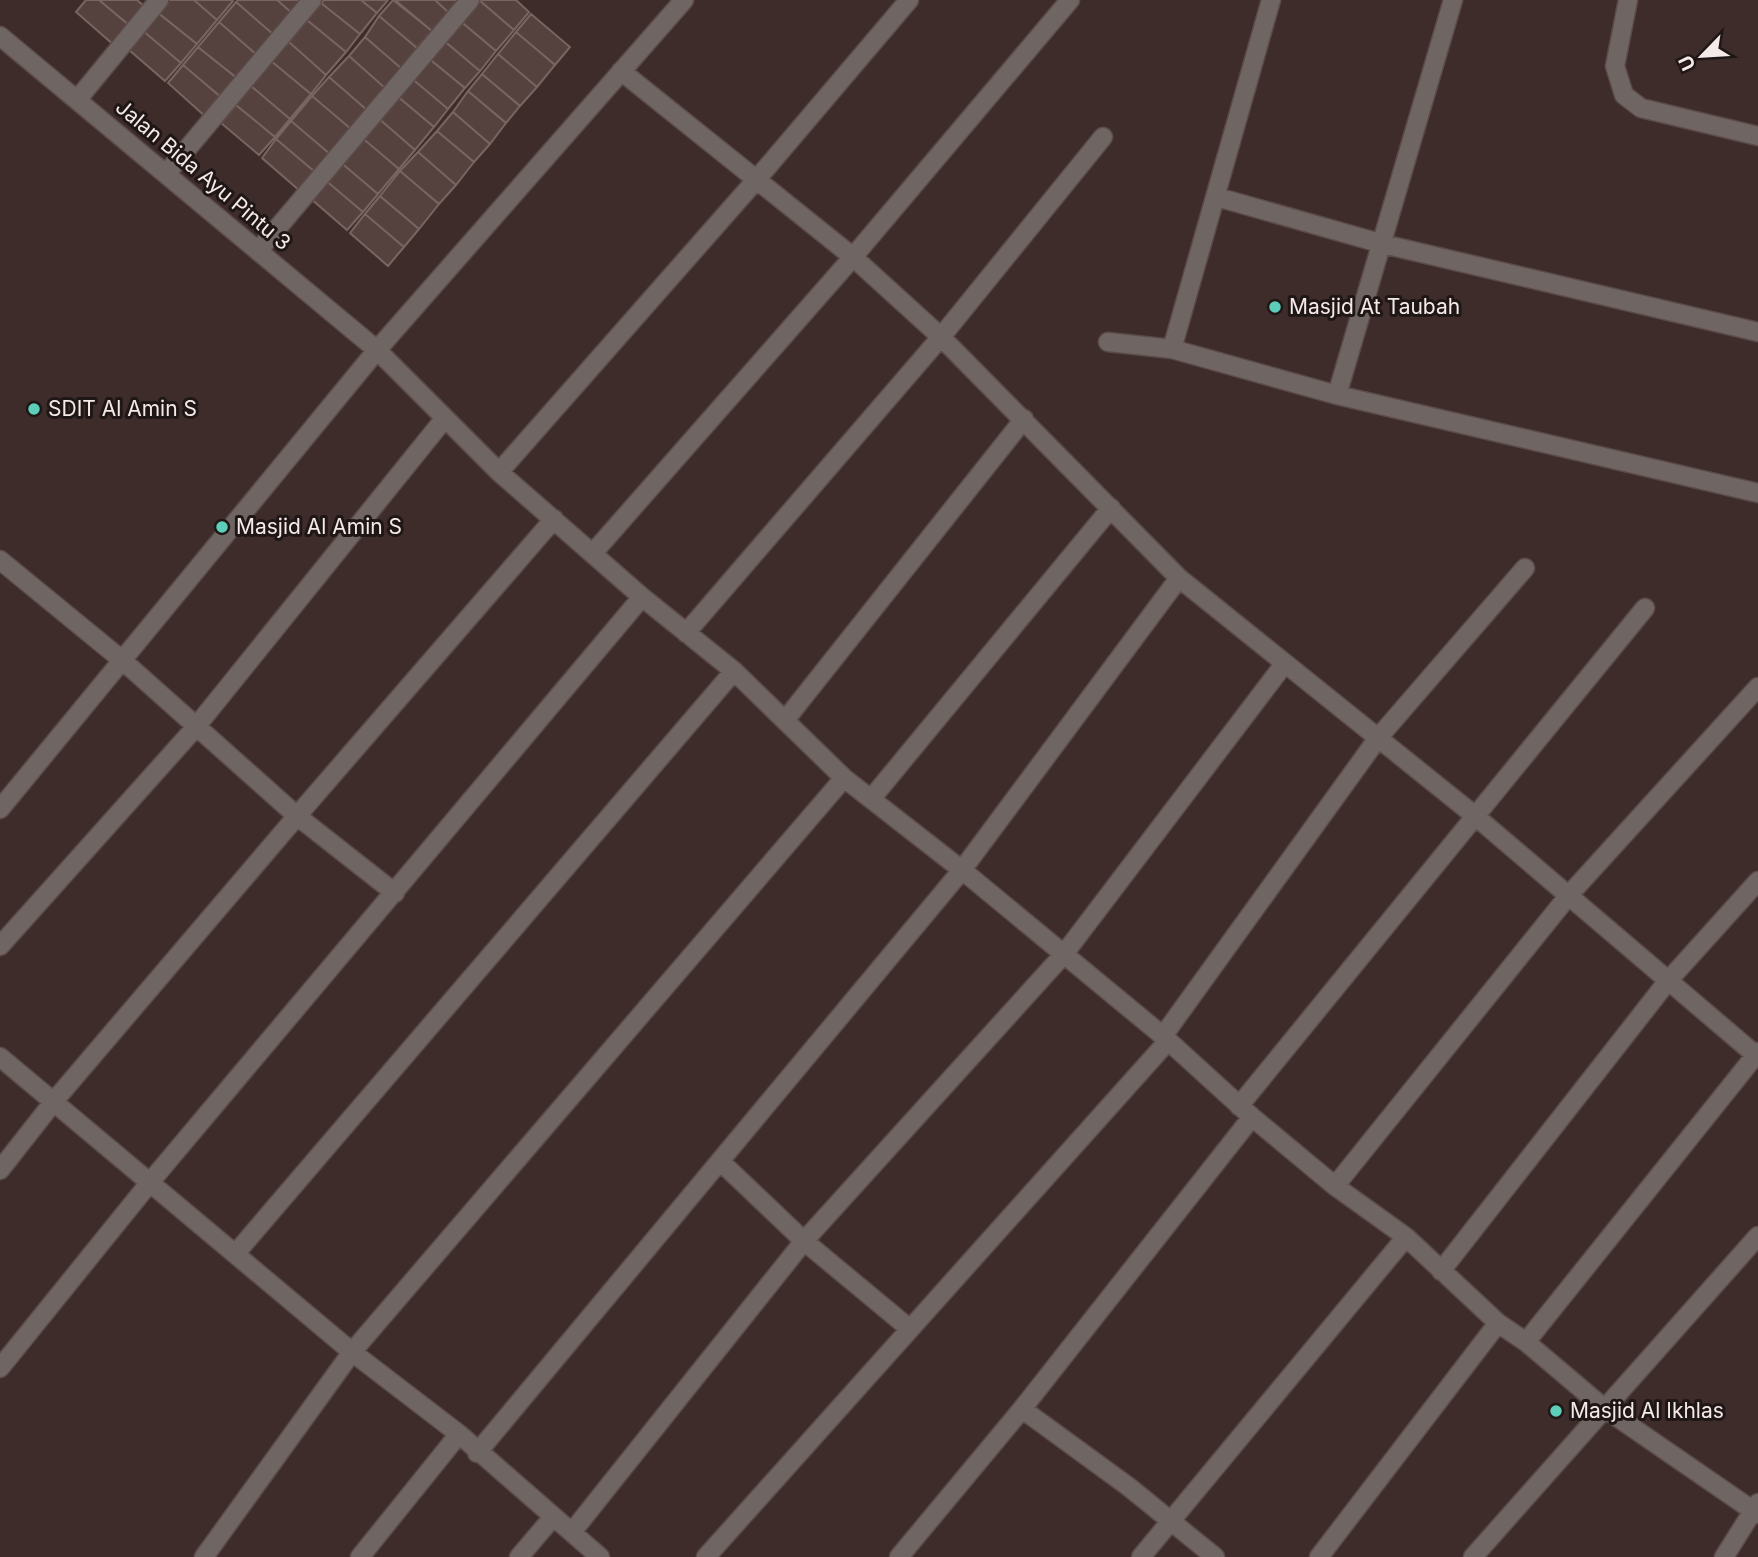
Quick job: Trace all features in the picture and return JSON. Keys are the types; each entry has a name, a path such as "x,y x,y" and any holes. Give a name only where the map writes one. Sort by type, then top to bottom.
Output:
{"street":[{"path":"77,100 159,0"},
{"path":"166,174 313,0"},
{"path":"258,251 470,0"},
{"path":"0,809 377,349 684,0"},
{"path":"499,472 757,180 909,0"},
{"path":"593,553 853,257 1070,0"},
{"path":"1172,349 1271,0"},
{"path":"1337,395 1453,0"},
{"path":"1628,0 1615,66 1624,95 1641,108 1758,136"},
{"name":"Jalan Bida Ayu Pintu 3","path":"0,36 377,349 499,472 642,597 734,671 844,778 962,870 1166,1038 1246,1112 1335,1186 1406,1237 1498,1323 1526,1342 1604,1408 1756,1510"},
{"path":"621,71 853,257 941,337 1180,578 1474,815 1667,982 1757,1055 1526,1342"},
{"path":"686,633 941,337 1103,137"},
{"path":"1217,197 1383,244 1758,332"},
{"path":"1108,342 1172,349 1337,395 1758,493"},
{"path":"0,946 195,728 445,418"},
{"path":"786,719 1024,419"},
{"path":"871,799 1111,508"},
{"path":"0,1170 55,1100 554,519"},
{"path":"0,561 122,660 195,728 297,816 395,893"},
{"path":"706,1557 1166,1038 1378,737 1525,568"},
{"path":"477,1454 722,1163 962,870 1180,578"},
{"path":"0,1368 151,1181 642,597"},
{"path":"899,1557 1022,1409 1474,815 1645,608"},
{"path":"572,1532 804,1241 1064,954 1285,663"},
{"path":"236,1253 734,671"},
{"path":"1335,1186 1569,895 1758,688"},
{"path":"204,1557 352,1352 844,778"},
{"path":"1441,1271 1667,982 1758,881"},
{"path":"0,1057 55,1100 352,1352 459,1434 477,1454 600,1557"},
{"path":"722,1163 804,1241 910,1329"},
{"path":"1473,1557 1758,1236"},
{"path":"1141,1557 1406,1237"},
{"path":"1319,1557 1498,1323"},
{"path":"1022,1409 1172,1521 1215,1557"},
{"path":"360,1557 459,1434"},
{"path":"1724,1557 1756,1510"},
{"path":"519,1557 553,1517"}],"building":[{"path":"86,0 99,0 130,26 115,46 76,12"},
{"path":"99,0 137,0 145,7 130,26"},
{"path":"167,0 194,0 217,20 197,44 157,12"},
{"path":"194,0 232,0 233,1 217,20"},
{"path":"277,0 292,13 274,35 236,2"},
{"path":"277,0 304,0 292,13"},
{"path":"324,0 361,0 377,13 360,34 321,3"},
{"path":"361,0 388,0 377,13"},
{"path":"393,0 432,31 417,48 379,16"},
{"path":"395,0 435,0 448,12 432,31"},
{"path":"435,0 458,0 448,12"},
{"path":"473,0 479,0 514,30 496,51 458,19"},
{"path":"479,0 516,0 529,12 514,30"},
{"path":"236,2 274,35 257,55 219,22"},
{"path":"321,3 360,34 346,52 307,20"},
{"path":"157,12 197,44 181,63 142,30"},
{"path":"531,14 570,47 555,65 516,32"},
{"path":"379,16 417,48 402,69 365,37"},
{"path":"458,19 496,51 480,71 442,39"},
{"path":"307,20 346,52 326,75 289,42"},
{"path":"219,22 257,55 238,79 198,47"},
{"path":"142,30 181,63 165,81 128,49"},
{"path":"516,32 555,65 537,87 498,54"},
{"path":"365,37 402,69 385,88 349,56"},
{"path":"442,39 480,71 465,88 427,57"},
{"path":"289,42 326,75 311,94 271,61"},
{"path":"198,47 238,79 222,98 183,65"},
{"path":"498,54 537,87 520,106 482,74"},
{"path":"349,56 385,88 367,110 329,77"},
{"path":"427,57 465,88 448,109 410,77"},
{"path":"271,61 311,94 290,119 251,86"},
{"path":"183,65 222,98 207,118 168,83"},
{"path":"482,74 520,106 506,123 468,91"},
{"path":"329,77 367,110 351,129 312,96"},
{"path":"410,77 448,109 434,127 396,95"},
{"path":"251,86 290,119 275,137 236,105"},
{"path":"468,91 506,123 490,144 453,112"},
{"path":"396,95 434,127 415,150 377,117"},
{"path":"312,96 351,129 330,154 291,121"},
{"path":"236,105 275,137 259,155 221,123"},
{"path":"453,112 490,144 474,162 437,131"},
{"path":"377,117 415,150 399,169 360,136"},
{"path":"291,121 330,154 315,172 276,139"},
{"path":"437,131 474,162 456,185 418,152"},
{"path":"360,136 399,169 378,194 339,161"},
{"path":"276,139 315,172 300,191 262,158"},
{"path":"418,152 456,185 439,204 400,171"},
{"path":"339,161 378,194 363,212 324,179"},
{"path":"400,171 439,204 419,229 380,196"},
{"path":"324,179 363,212 347,230 310,198"},
{"path":"380,196 419,229 404,247 365,214"},
{"path":"365,214 404,247 388,266 350,233"}],"place":[{"name":"Masjid At Taubah","path":"1275,307"},
{"name":"SDIT Al Amin S","path":"34,409"},
{"name":"Masjid Al Amin S","path":"222,527"},
{"name":"Masjid Al Ikhlas","path":"1556,1411"}]}
